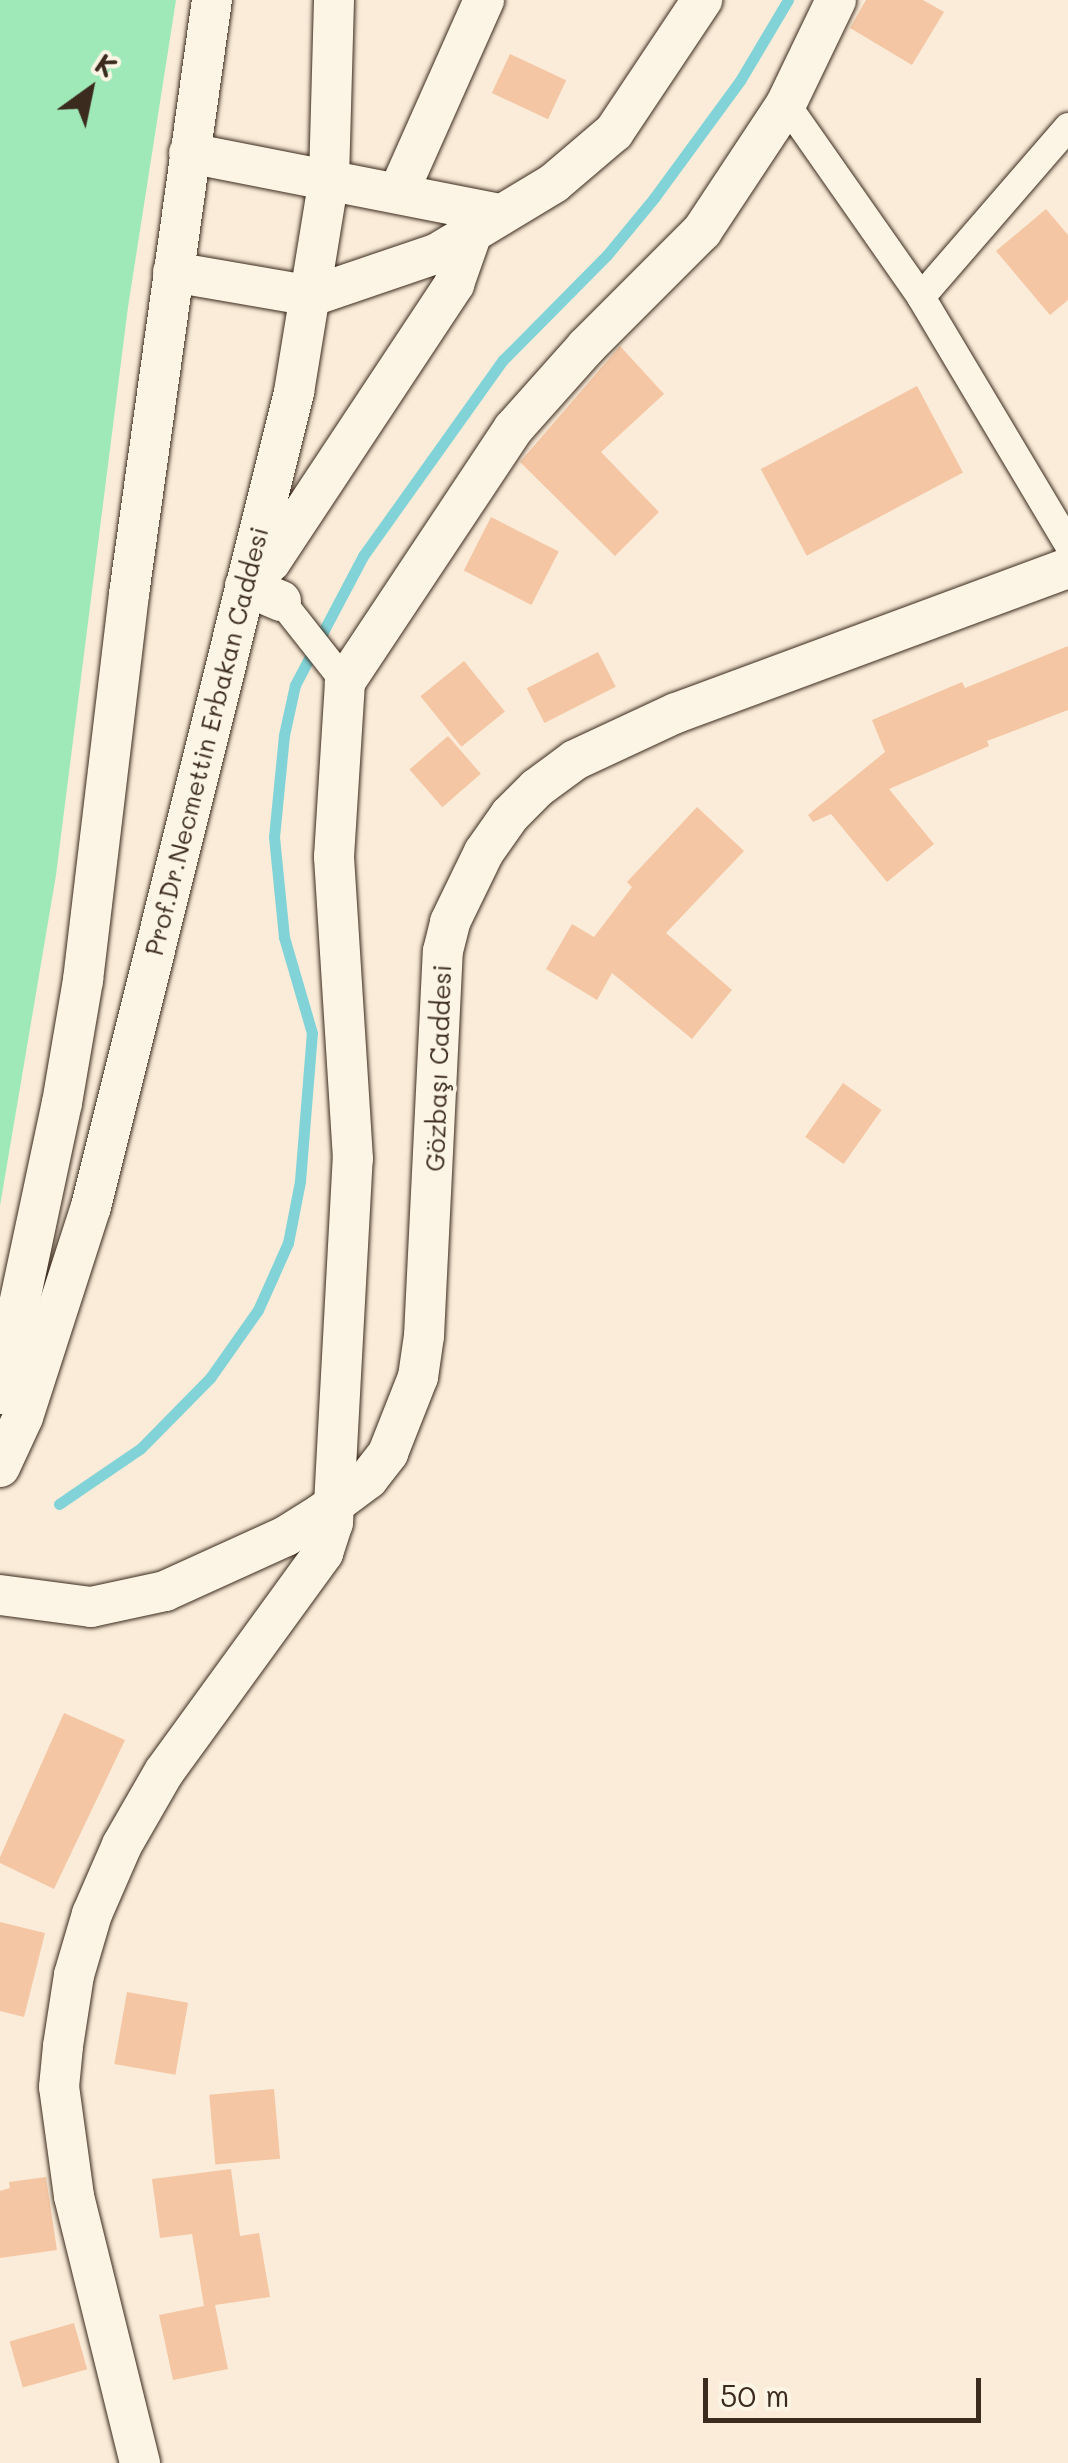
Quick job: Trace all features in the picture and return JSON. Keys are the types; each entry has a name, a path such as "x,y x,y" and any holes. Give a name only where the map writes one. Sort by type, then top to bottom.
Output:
{"street":[{"path":"0,1394 62,1103 83,980 188,153 212,0"},
{"name":"Prof.Dr.Necmettin Erbakan Caddesi","path":"0,1467 24,1417 91,1207 263,594 328,179 334,0"},
{"path":"399,191 484,0"},
{"path":"173,272 312,296 409,265 554,183 614,132 702,0"},
{"path":"140,2463 64,2142 59,2087 74,1975 92,1914 122,1845 164,1772 323,1553 334,1504 354,1159 334,856 345,682 512,429 586,346 702,231 786,104 836,0"},
{"path":"786,104 921,296 1068,544"},
{"path":"921,296 1068,126"},
{"path":"188,153 399,191 486,224"},
{"path":"345,682 263,594 271,561 454,284 486,224"},
{"name":"Gözbaşı Caddesi","path":"0,1596 91,1607 165,1591 286,1536 368,1479 388,1453 418,1377 431,1224 443,951 464,889 510,815 537,788 612,740 1068,568"}],"green space":[{"path":"0,0 176,0 128,307 56,875 0,1206"}],"building":[{"path":"866,0 923,0 944,12 912,65 850,28"},
{"path":"510,54 566,80 548,119 492,93"},
{"path":"1046,209 1068,235 1068,300 1050,315 996,251"},
{"path":"620,346 664,394 601,452 659,512 615,556 520,462"},
{"path":"917,386 963,473 807,556 761,469"},
{"path":"491,517 559,552 531,605 464,570"},
{"path":"1068,646 1068,710 987,741 989,746 889,789 934,844 887,882 831,814 813,822 808,815 885,752 872,720 962,682 965,688"},
{"path":"598,652 616,687 544,723 527,688"},
{"path":"464,661 505,712 461,747 420,696"},
{"path":"448,736 481,774 442,807 410,769"},
{"path":"697,807 744,851 666,933 732,990 692,1039 612,973 597,1000 546,969 572,924 594,937 632,887 627,882"},
{"path":"843,1083 882,1110 844,1164 805,1137"},
{"path":"64,1713 125,1740 54,1889 0,1863 0,1857"},
{"path":"0,1922 45,1933 24,2017 0,2011"},
{"path":"127,1992 188,2003 175,2075 114,2064"},
{"path":"274,2089 280,2159 215,2164 209,2095"},
{"path":"231,2169 240,2236 259,2233 270,2297 215,2305 228,2369 173,2380 159,2315 204,2306 192,2234 160,2238 152,2179"},
{"path":"46,2177 57,2250 0,2258 0,2191 10,2188 9,2182"},
{"path":"74,2323 87,2369 23,2388 10,2341"}],"waterway":[{"path":"59,1504 141,1448 210,1378 258,1310 288,1243 300,1181 312,1033 284,937 274,837 284,735 295,685 363,556 503,360 607,255 654,198 741,79 788,0"}]}
